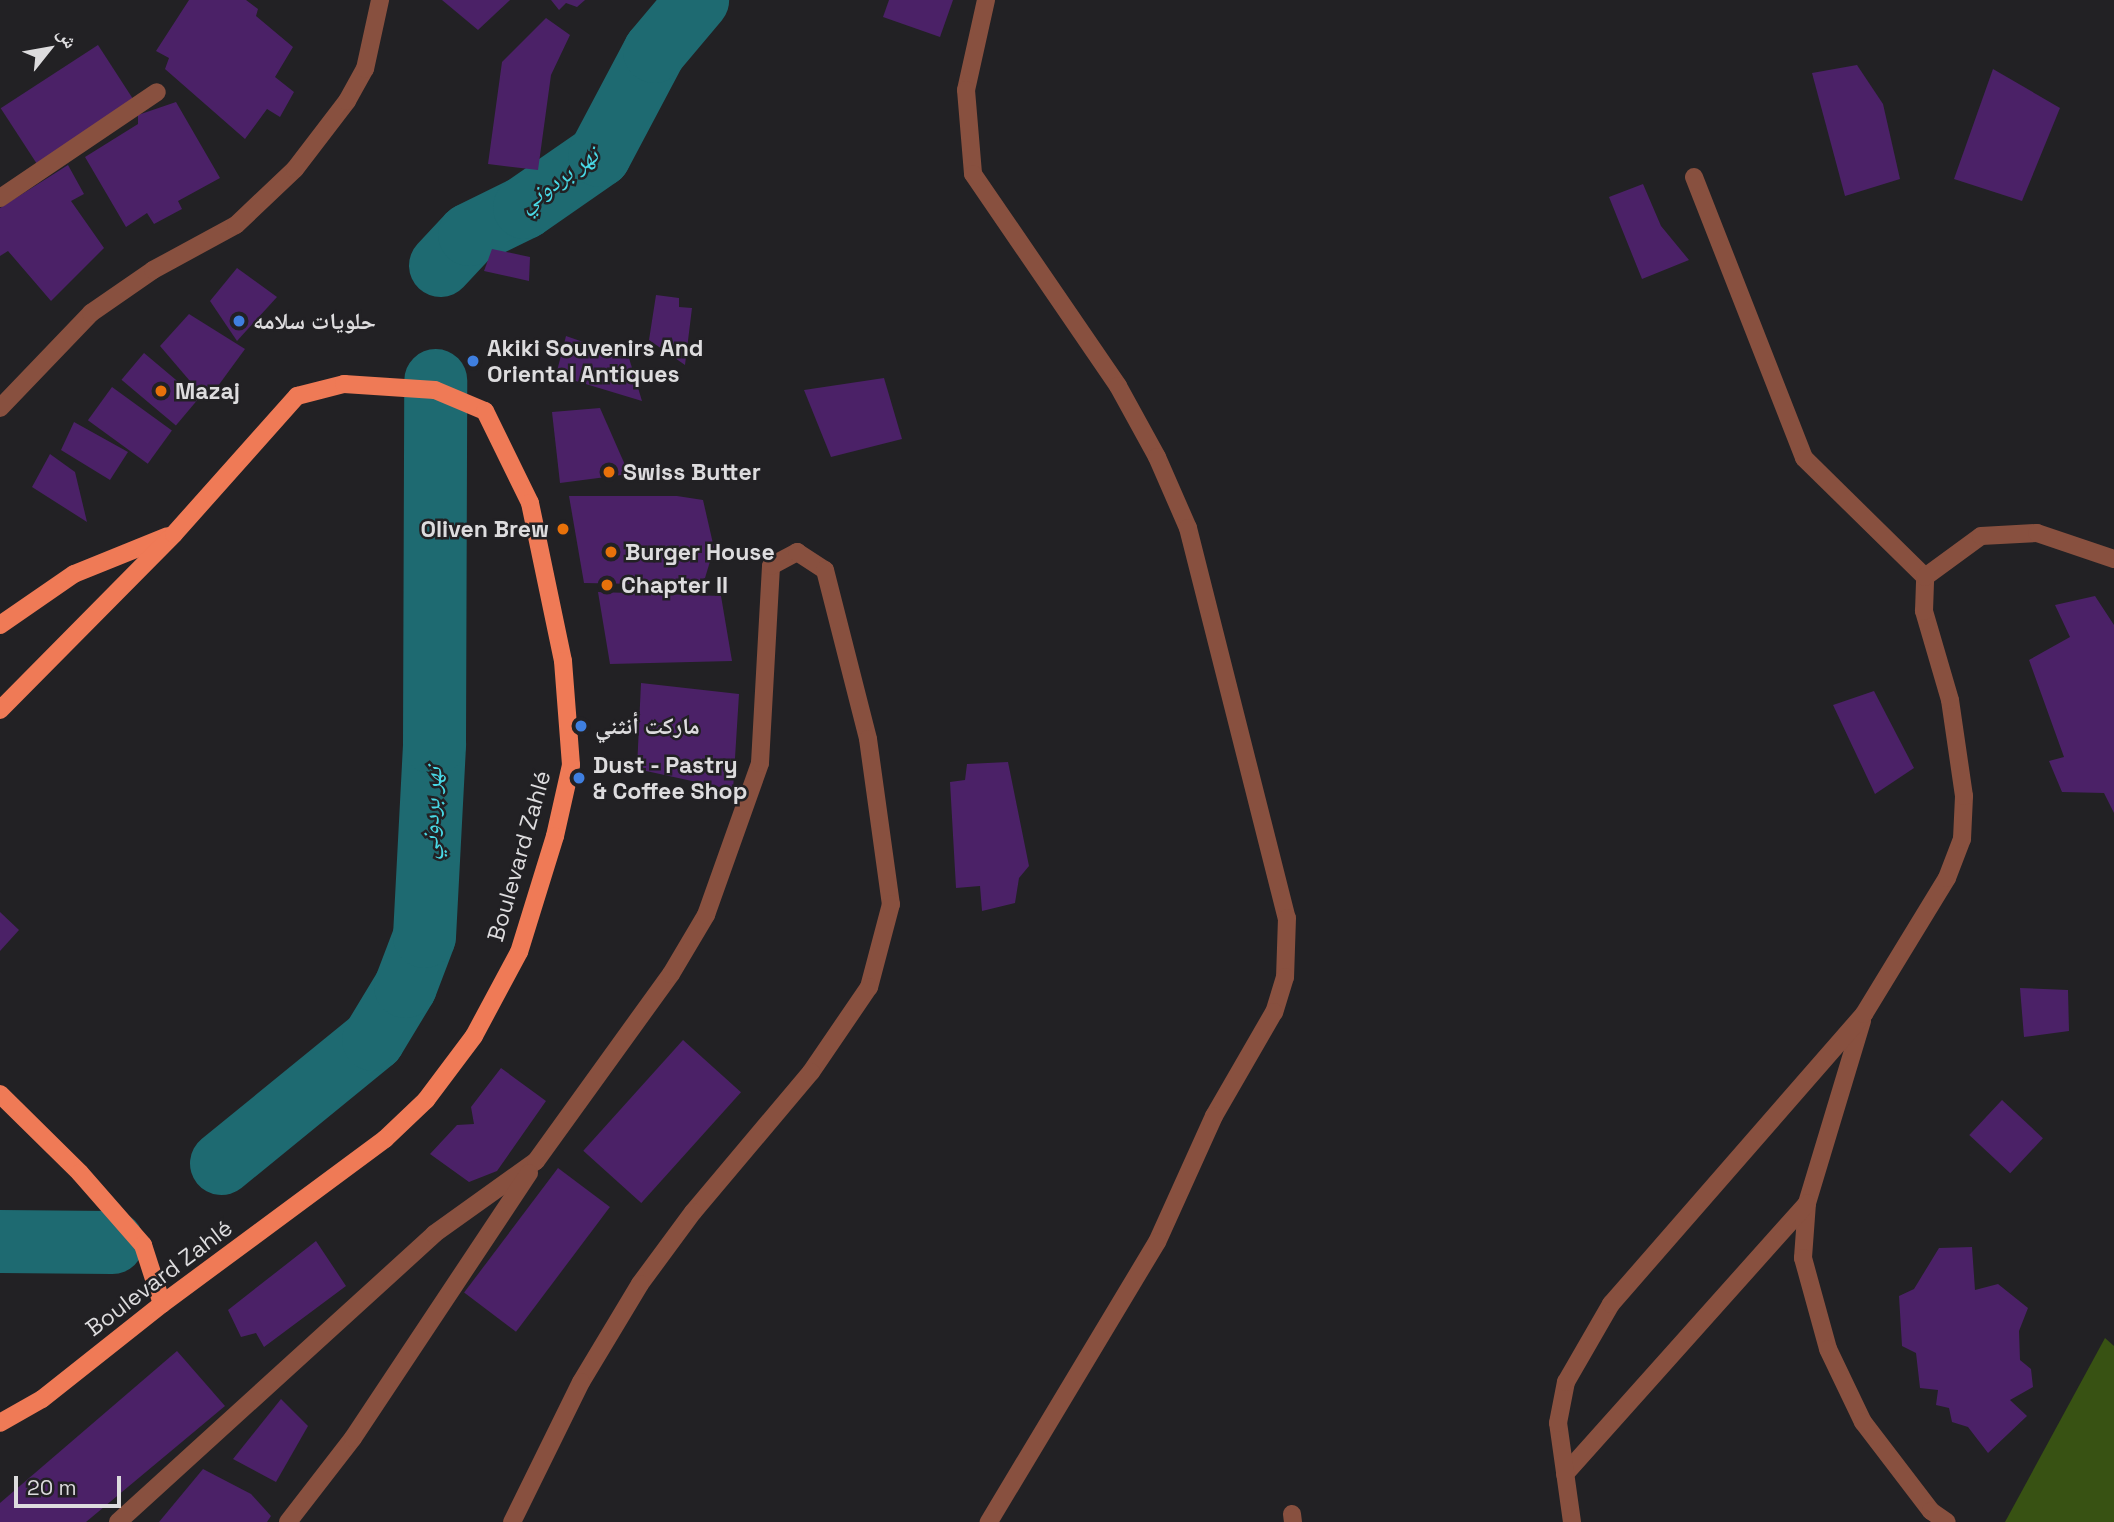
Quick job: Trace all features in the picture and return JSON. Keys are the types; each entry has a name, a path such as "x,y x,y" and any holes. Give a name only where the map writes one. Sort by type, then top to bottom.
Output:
{"main road":[{"name":"Boulevard Zahlé","path":"0,710 174,534 297,396 344,384 435,390 485,411 530,503 562,661 571,765 555,836 519,952 474,1036 426,1100 385,1139 162,1304 42,1399 0,1423"},
{"path":"0,625 74,574 174,534"},
{"path":"0,1094 80,1174 143,1245 162,1304"}],"street":[{"path":"0,408 92,313 153,270 236,225 295,169 347,101 365,69 380,0"},
{"path":"986,0 966,90 973,174 1118,386 1157,457 1188,528 1287,918 1285,977 1274,1012 1214,1116 1157,1242 989,1522"},
{"path":"0,198 158,92"},
{"path":"1572,1522 1558,1423 1566,1382 1611,1304 1864,1014 1947,878 1962,839 1964,796 1950,701 1924,611 1925,577 1804,458 1694,177"},
{"path":"1925,577 1981,536 2037,533 2114,559"},
{"path":"288,1522 353,1438 536,1161 671,974 706,915 760,763 771,566 797,552 825,570 868,739 891,904 869,987 811,1072 693,1212 640,1284 580,1382 512,1522"},
{"path":"1864,1014 1807,1203 1803,1258 1828,1349 1863,1422 1931,1511 1947,1522"},
{"path":"118,1522 434,1234 536,1161"},
{"path":"1565,1474 1807,1203"}],"green space":[{"path":"2105,1338 2114,1346 2114,1522 2005,1522"}],"building":[{"path":"189,0 246,0 258,9 256,16 293,47 275,77 294,92 280,117 267,109 245,139 165,69 169,58 156,51"},
{"path":"442,0 510,0 478,30"},
{"path":"551,0 585,0 577,7 566,3 559,10"},
{"path":"889,0 953,0 940,37 883,17"},
{"path":"546,18 570,35 551,75 538,170 488,164 502,62"},
{"path":"98,45 137,105 40,169 1,108"},
{"path":"1857,65 1883,104 1900,179 1845,196 1812,73"},
{"path":"1993,69 2060,108 2022,201 1954,179"},
{"path":"176,102 220,178 178,201 182,209 154,224 147,213 126,227 85,157 138,124 138,115"},
{"path":"68,165 84,194 71,201 104,248 51,301 8,251 0,256 0,208"},
{"path":"1643,184 1661,226 1689,260 1642,279 1609,197"},
{"path":"492,249 530,257 529,281 484,271"},
{"name":"حلويات سلامه","path":"237,268 277,297 237,341 210,301"},
{"path":"656,295 679,298 679,307 692,308 685,365 649,340"},
{"path":"189,314 245,349 207,401 160,346"},
{"path":"566,336 629,358 642,401 556,375"},
{"name":"Mazaj","path":"144,353 198,399 176,425 122,380"},
{"path":"884,378 902,439 831,457 804,390"},
{"path":"112,387 172,430 148,464 88,420"},
{"path":"600,408 629,474 560,483 552,412"},
{"path":"74,422 128,452 110,480 61,450"},
{"path":"50,454 75,472 87,522 32,487"},
{"path":"569,496 677,496 703,500 714,548 705,578 692,585 584,583"},
{"path":"598,592 721,596 732,661 610,664"},
{"path":"2095,596 2114,625 2114,813 2104,793 2062,792 2049,761 2064,757 2029,660 2070,637 2055,605"},
{"path":"641,683 739,694 733,790 637,769"},
{"path":"1874,691 1914,768 1875,794 1833,705"},
{"path":"1008,762 1029,866 1019,878 1015,903 982,911 980,886 956,888 950,782 965,780 967,764"},
{"path":"0,912 19,930 0,951"},
{"path":"2020,988 2068,990 2069,1031 2024,1037"},
{"path":"683,1040 741,1092 641,1203 583,1151"},
{"path":"501,1068 546,1101 497,1171 469,1182 430,1154 457,1125 474,1124 471,1107"},
{"path":"2002,1100 2043,1138 2010,1173 1969,1135"},
{"path":"558,1168 610,1207 516,1332 464,1293"},
{"path":"316,1241 346,1286 264,1347 256,1333 241,1337 228,1310"},
{"path":"1972,1247 1975,1290 1998,1284 2028,1308 2019,1331 2020,1360 2031,1369 2033,1387 2010,1400 2027,1416 1988,1453 1968,1427 1952,1422 1949,1408 1936,1405 1938,1390 1920,1388 1916,1353 1902,1346 1899,1296 1914,1289 1939,1248"},
{"path":"177,1351 225,1406 86,1522 0,1522 0,1503"},
{"path":"281,1399 308,1426 276,1482 233,1459"},
{"path":"203,1469 251,1494 271,1516 267,1522 159,1522"}],"waterway":[{"name":"نهر بردوني","path":"440,265 469,234 524,207 599,155 654,51 697,0"},
{"name":"نهر بردوني","path":"221,1163 373,1039 405,986 424,936 434,743 435,380"},
{"name":"نهر بردوني","path":"0,1241 112,1242"}],"place":[{"name":"حلويات سلامه","path":"239,321"},
{"name":"Akiki Souvenirs And Oriental Antiques","path":"473,361"},
{"name":"Mazaj","path":"161,391"},
{"name":"Swiss Butter","path":"609,472"},
{"name":"Oliven Brew","path":"563,529"},
{"name":"Burger House","path":"611,552"},
{"name":"Chapter II","path":"607,585"},
{"name":"ماركت أنثني","path":"581,726"},
{"name":"Dust - Pastry & Coffee Shop","path":"579,778"}]}
